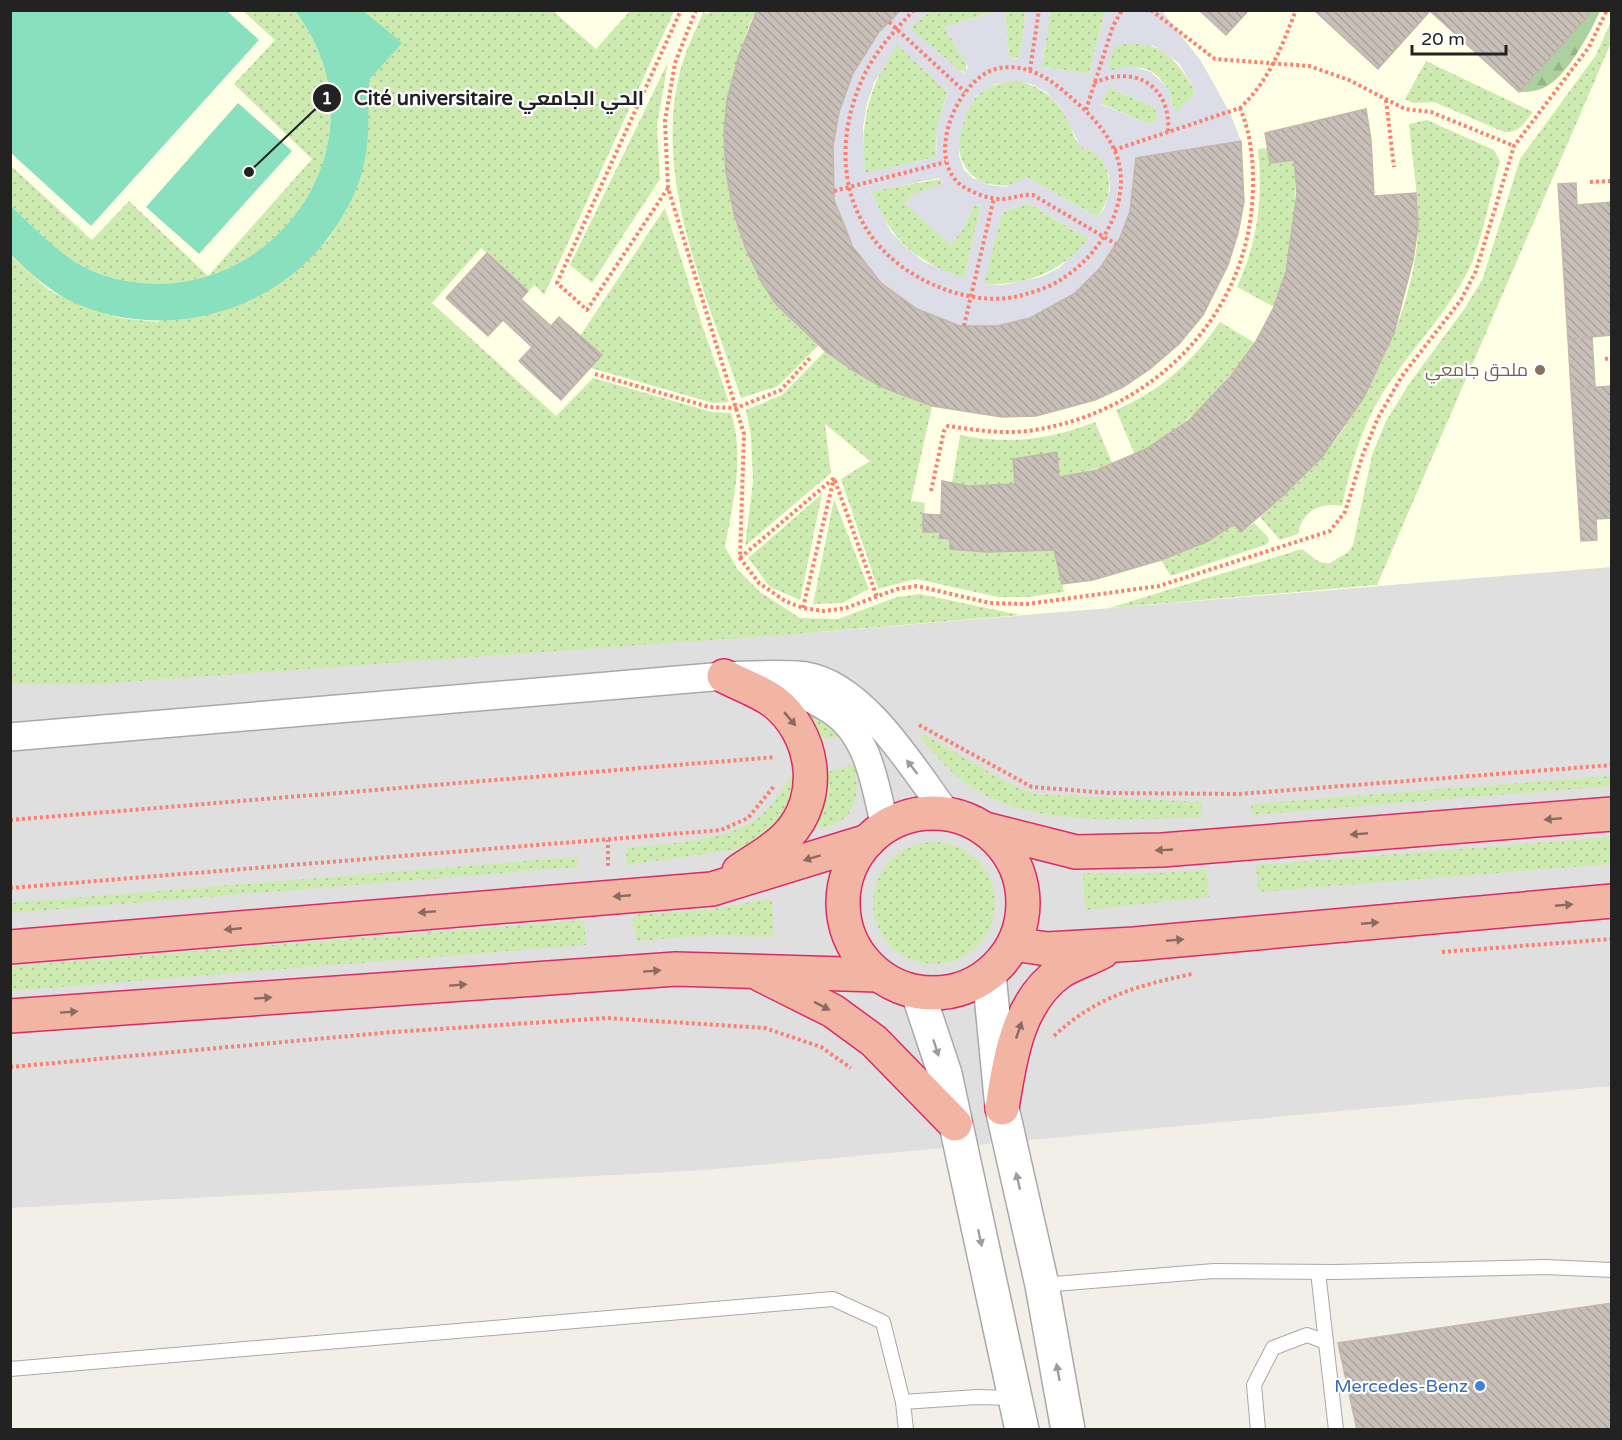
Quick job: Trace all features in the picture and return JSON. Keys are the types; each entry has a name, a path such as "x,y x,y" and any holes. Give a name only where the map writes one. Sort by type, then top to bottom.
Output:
{"highway":[{"path":"712,889 772,848 796,825 811,778 796,753 792,720 773,701 724,676"},
{"path":"10,947 712,889 876,834 915,815 947,814 967,819 986,829 1076,852 1154,850 1611,814"},
{"path":"876,834 853,861 845,885 843,910 848,935 860,957 878,975 897,986 918,993 937,994 973,985 989,975 1004,961 1014,944 1023,920 1024,894 1013,861 1004,847 986,829"},
{"path":"1014,944 1047,948 1117,945 1611,901"},
{"path":"1002,1108 1010,1056 1021,1022 1040,990 1061,971 1117,945"},
{"path":"10,1016 676,969 878,975"},
{"path":"751,970 833,1011 874,1041 955,1124"}],"street":[{"path":"759,675 831,709 860,740 868,762 876,834"},
{"path":"10,737 724,676 807,676 827,682 849,696 886,734 947,814"},
{"path":"989,975 1002,1108 1042,1284 1068,1430"},
{"path":"918,993 945,1074 1022,1430"}],"lane":[{"path":"1042,1284 1214,1271 1318,1272 1545,1267 1611,1270"},
{"path":"1318,1272 1336,1430"},
{"path":"10,1369 833,1299 883,1322 903,1402 906,1430"},
{"path":"1258,1430 1254,1385 1273,1348 1307,1335 1326,1342"},
{"path":"903,1402 977,1397 1014,1398"}],"path":[{"path":"668,188 587,310 557,283 681,10"},
{"path":"696,10 675,63 665,121 668,188 744,434 745,469 740,512 740,558 759,583 785,601 802,608 824,611 846,608 897,589 917,586 990,603 1026,604 1159,586 1330,531 1345,512 1363,454 1378,418 1402,376 1461,300 1476,271 1514,146 1589,47 1607,10"},
{"path":"914,10 884,41 861,81 849,117 846,147 850,187 857,213 868,235 884,254 918,278 949,291 971,296 1001,298 1024,295 1061,280 1087,258 1104,236 1120,202 1119,173 1114,150 1100,126 1086,110 1053,82 1030,70 1009,67 989,72 965,92 952,115 946,140 946,162 960,184 974,192 994,198 1033,195 1104,236 1116,244"},
{"path":"1030,70 1039,10"},
{"path":"1086,110 1113,26 1122,10"},
{"path":"1151,10 1215,59 1309,66 1348,80 1404,109 1431,112 1514,146"},
{"path":"1114,150 1240,108 1254,96 1275,63 1296,10"},
{"path":"889,22 965,92"},
{"path":"1094,83 1114,75 1142,80 1153,87 1164,102 1169,120 1168,133"},
{"path":"1386,99 1394,167"},
{"path":"931,491 944,431 948,426 984,431 1032,430 1089,415 1111,406 1151,382 1199,338 1231,287 1247,241 1253,175 1249,130 1240,108"},
{"path":"834,191 946,162"},
{"path":"1590,182 1611,181"},
{"path":"964,326 994,198"},
{"path":"595,374 709,406 736,408 781,390 811,357"},
{"path":"1605,359 1611,358"},
{"path":"834,478 877,597"},
{"path":"740,558 834,478"},
{"path":"802,608 834,478"},
{"path":"886,734 921,725 1032,786 1109,793 1239,794 1611,765"},
{"path":"10,820 796,753"},
{"path":"10,888 721,830 748,818 767,797 796,753"},
{"path":"1441,952 1611,939"},
{"path":"1010,1056 1041,1048 1074,1016 1137,986 1200,972"},
{"path":"10,1067 393,1032 607,1018 765,1028 821,1047 856,1072"}],"shaded area":[{"path":"10,11 1611,11 1611,567 795,634 11,384"},
{"path":"11,11 1611,11 1611,1086 705,1170 11,1208"},
{"path":"901,11 931,11 910,28 963,73 968,68 945,27 997,11 1005,11 1009,56 1015,59 1020,55 1026,11 1050,11 1042,67 1089,74 1105,11 1162,11 1201,61 1230,113 1241,141 1136,158 1130,211 1120,238 1100,268 1074,294 1051,308 1030,318 997,326 960,326 936,319 917,309 881,283 866,267 842,224 834,200 833,146 839,112 853,73 879,32","holes":["1128,43 1154,46 1179,63 1196,93 1175,113 1168,88 1151,72 1130,66 1108,71 1114,47","897,45 948,92 937,126 936,157 865,173 863,127 874,83","1014,81 1031,84 1046,92 1060,106 1080,146 1092,151 1103,162 1109,175 1110,189 1104,209 1097,217 1026,177 1006,187 990,185 973,178 964,170 959,156 960,136 966,113 976,96 995,84","1109,87 1155,108 1158,121 1148,124 1101,104","939,178 943,181 942,184 914,194 904,203 951,245 961,232 974,205 981,206 964,278 924,262 891,232 871,192","1028,203 1089,239 1059,268 1041,277 1003,285 984,284 1002,213"]}],"green space":[{"path":"10,11 227,11 259,40 91,226 11,153"},
{"path":"243,11 295,11 323,62 331,115 322,166 298,211 262,248 217,273 209,275 312,159 234,84 275,40"},
{"path":"295,11 364,11 402,43 369,80 365,161 357,187 337,225 312,257 280,283 245,302 207,315 167,320 125,318 84,307 54,291 11,255 11,206 43,237 67,256 92,271 106,276 164,284 217,273 262,248 298,211 322,166 331,115 323,62"},
{"path":"364,11 553,11 596,49 630,11 674,11 544,295 535,285 528,291 481,248 432,303 556,416 593,378 712,412 731,413 737,446 737,463 725,547 738,570 760,592 800,618 838,619 897,597 920,594 1020,615 795,634 98,684 11,684 10,255 49,290 83,307 120,318 157,322 327,241 345,213 357,186 369,80 401,43"},
{"path":"710,11 757,11 752,18 735,67 727,109 726,150 732,192 745,242 758,276 782,309 819,345 778,386 741,398 687,236 678,194 673,151 674,110 681,68 703,12 708,14"},
{"path":"931,11 997,11 945,27 966,64 966,72 960,71 909,28"},
{"path":"1005,11 1026,11 1020,55 1014,59 1009,56"},
{"path":"1050,11 1105,11 1089,74 1042,67"},
{"path":"1584,11 1600,11 1585,40 1565,70 1543,88 1519,92 1588,15"},
{"path":"1611,21 1611,43 1377,585 1109,608 1302,549 1319,562 1330,563 1348,552 1353,545 1372,455 1386,421 1409,384 1465,308 1483,278 1520,159 1596,55"},
{"path":"1128,43 1152,46 1161,50 1170,56 1183,72 1196,93 1175,114 1165,85 1155,74 1137,68 1107,71 1114,46"},
{"path":"897,44 948,92 936,140 936,157 865,174 864,138 868,106 879,75"},
{"path":"1426,61 1533,112 1517,129 1504,132 1434,102 1413,103 1405,99"},
{"path":"668,62 657,126 660,179 592,283 570,265"},
{"path":"1014,80 1046,93 1064,112 1078,143 1092,151 1105,165 1109,192 1097,217 1026,177 1015,184 1008,185 995,185 980,181 970,173 963,162 959,149 959,135 968,108 984,90"},
{"path":"1109,87 1155,108 1158,121 1148,124 1100,103"},
{"path":"238,103 292,151 199,254 146,207"},
{"path":"1427,120 1494,150 1500,161 1477,249 1457,291 1392,379 1368,420 1357,448 1342,506 1326,505 1313,510 1303,519 1298,534 1280,540 1260,517 1308,473 1340,434 1373,378 1400,316 1410,284 1416,253 1418,224 1409,124"},
{"path":"1267,148 1270,163 1294,160 1295,179 1294,216 1289,253 1274,307 1237,287 1250,253 1257,219 1260,185 1258,149"},
{"path":"11,166 92,240 129,201 207,275 164,284 106,276 79,264 43,237 11,206"},
{"path":"941,179 961,232 974,205 981,206 964,278 931,264 906,246 887,223 871,191"},
{"path":"1028,203 1089,239 1067,260 1042,275 1014,282 983,284 1002,213"},
{"path":"665,208 729,402 713,403 591,368 602,355 580,336"},
{"path":"1220,322 1255,343 1230,376 1187,420 1171,433 1135,455 1116,410 1148,393 1175,374"},
{"path":"825,351 882,387 932,406 911,501 925,503 923,532 940,532 950,539 950,549 987,552 1054,550 1064,592 1028,597 998,597 916,579 878,589 841,479 870,461 825,424 831,473 745,546 753,482 751,436 746,410 782,395"},
{"path":"1095,422 1113,465 1059,477 1056,452 1013,459 1015,484 968,486 952,483 960,435 995,440 1028,439 1061,433"},
{"path":"822,494 800,600 770,587 748,558"},
{"path":"834,499 869,589 842,603 813,604"},
{"path":"1254,523 1268,537 1269,542 1265,545 1171,576 1161,560 1208,541 1234,524 1241,532"},
{"path":"798,702 842,736 819,740"},
{"path":"917,734 925,735 1006,782 1034,794 1202,802 1202,818 1075,818 1043,814 1012,806 984,795 958,777"},
{"path":"854,764 857,790 851,811 835,824 809,829 825,773"},
{"path":"798,768 798,792 771,833 751,844 732,850 627,865 626,848 699,840 718,836 751,823 769,808"},
{"path":"1611,776 1611,786 1251,815 1251,804"},
{"path":"1611,837 1611,864 1258,892 1256,865"},
{"path":"934,842 957,847 968,852 977,860 985,869 990,880 995,903 990,926 985,937 977,946 968,954 957,959 934,964 911,959 900,954 891,946 883,937 878,926 873,903 878,880 883,869 891,860 900,852 911,847"},
{"path":"577,857 577,867 11,913 11,903"},
{"path":"1207,870 1209,897 1085,910 1083,873 1139,874"},
{"path":"772,899 774,937 711,935 636,941 633,915 712,909"},
{"path":"584,920 586,945 11,991 11,966"}],"building":[{"path":"757,10 901,10 879,32 853,73 839,112 833,146 834,200 853,247 881,283 917,309 960,326 997,326 1030,318 1074,294 1100,268 1120,238 1130,211 1136,158 1241,141 1244,202 1238,233 1228,265 1203,315 1179,344 1150,369 1123,387 1095,400 1036,416 1002,417 932,406 882,387 854,371 825,351 776,304 762,283 746,249 734,214 726,172 724,133 727,100 738,58"},
{"path":"1199,10 1249,10 1226,35"},
{"path":"1584,10 1589,15 1519,92 1430,11 1378,69 1315,11"},
{"path":"1366,109 1371,140 1374,196 1416,193 1418,226 1413,260 1394,333 1364,397 1322,457 1285,494 1241,532 1234,524 1208,541 1161,560 1093,580 1062,584 1054,550 987,552 950,549 950,539 939,538 940,532 923,532 923,514 941,515 942,481 968,486 1015,484 1013,459 1057,452 1059,477 1097,470 1146,449 1189,420 1230,377 1255,343 1274,307 1286,271 1297,193 1294,160 1270,163 1265,133"},
{"path":"1576,183 1577,205 1612,202 1612,335 1568,339 1558,184"},
{"path":"487,253 528,291 521,299 551,326 559,317 602,355 561,400 519,361 532,347 503,320 488,336 446,298"},
{"path":"1592,337 1595,387 1571,389 1568,339"},
{"path":"1612,386 1612,518 1596,519 1597,540 1581,541 1571,389"},
{"name":"Mercedes-Benz","path":"1612,1303 1612,1430 1357,1430 1338,1343"}],"place":[{"name":"Cité universitaire الحي الجامعي","path":"249,172"},
{"name":"ملحق جامعي","path":"1540,370"},
{"name":"Mercedes-Benz","path":"1480,1386"}]}
